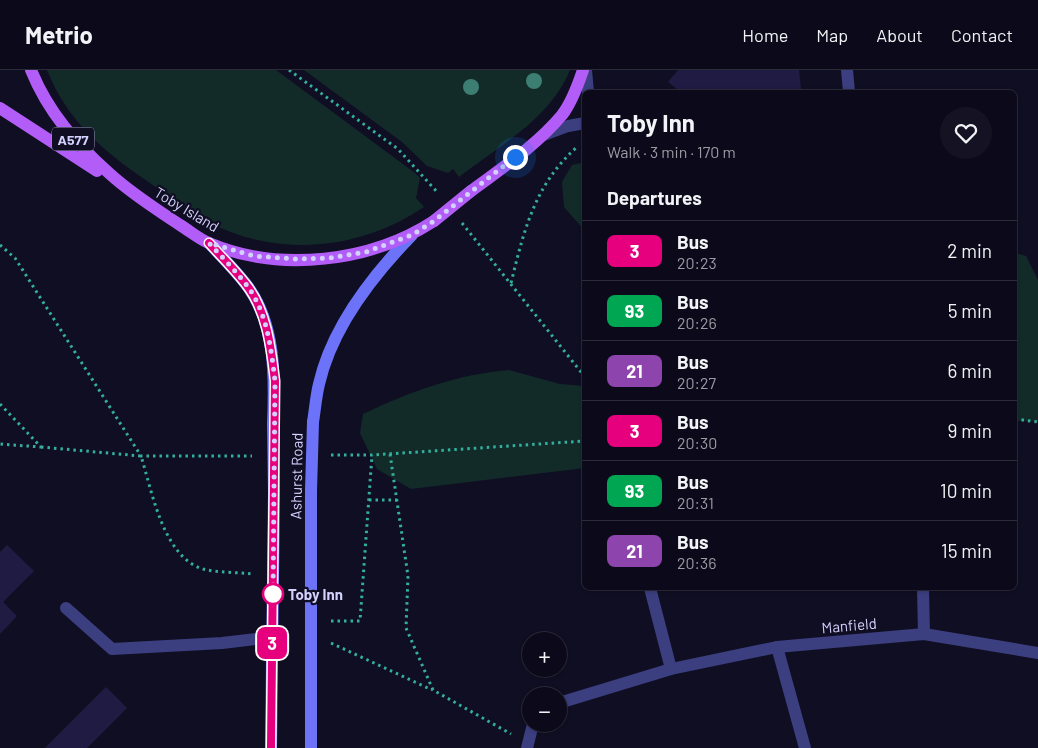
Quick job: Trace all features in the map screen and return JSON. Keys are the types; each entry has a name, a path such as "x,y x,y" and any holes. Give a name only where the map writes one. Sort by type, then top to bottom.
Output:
{"main road":[{"name":"Toby Island","path":"31,70 50,109 79,146 132,194 209,243 254,256 296,259 330,258 366,252 412,235 434,221 544,134 563,114 585,70"},
{"name":"A577","path":"0,108 132,194"}],"street":[{"path":"585,70 588,90"},
{"path":"847,70 849,90"},
{"path":"544,134 582,124"},
{"name":"Ashurst Road","path":"311,748 311,491 313,422 319,384 345,319 395,252 412,235"},
{"name":"Ashurst Road","path":"209,243 246,284 262,314 273,364 274,492 271,748"},
{"path":"651,590 671,669"},
{"path":"923,590 924,634"},
{"path":"66,608 112,649 222,643 272,637"},
{"name":"Manfield","path":"567,701 671,669 777,647 924,634 1038,652"},
{"path":"777,647 805,748"},
{"path":"527,746 531,732"}],"path":[{"path":"510,283 525,225 542,189 560,162 579,145"},
{"path":"0,404 41,447"},
{"path":"1017,419 1038,422"},
{"path":"0,444 141,456 167,536 183,559 203,569 273,576"},
{"path":"390,454 408,576 406,628 433,690"},
{"path":"311,620 360,621 372,455"},
{"path":"369,500 397,500"},
{"path":"353,653 433,690 527,746"}],"green space":[{"path":"47,70 276,70 415,173 420,178 416,198 424,207 373,233 319,244 291,245 236,234 210,223 187,209 133,172 103,148 65,105"},
{"path":"304,70 570,70 550,103 537,117 459,177 453,169 448,173 427,166 402,142"},
{"path":"582,163 582,228 564,207 562,182 572,165"},
{"path":"1017,254 1026,256 1038,280 1038,421 1017,421"},
{"path":"509,370 560,384 582,386 582,468 411,489 377,469 360,433 363,414 398,398 434,385 490,372"}],"building":[{"path":"678,70 799,70 801,89 678,90 668,82"},
{"path":"7,545 34,571 3,602 17,616 0,634 0,552"},
{"path":"106,687 127,708 87,748 45,748"}],"bus line":[{"name":"3","path":"209,243 246,284 262,314 271,348 275,381 273,424 271,748"}],"place":[{"name":"Toby Inn","path":"273,594"}],"route":[{"path":"273,594 273,424 275,381 271,348 262,314 246,284 209,243 254,256 296,259 330,258 366,252 412,235 434,221 515,157"}]}
